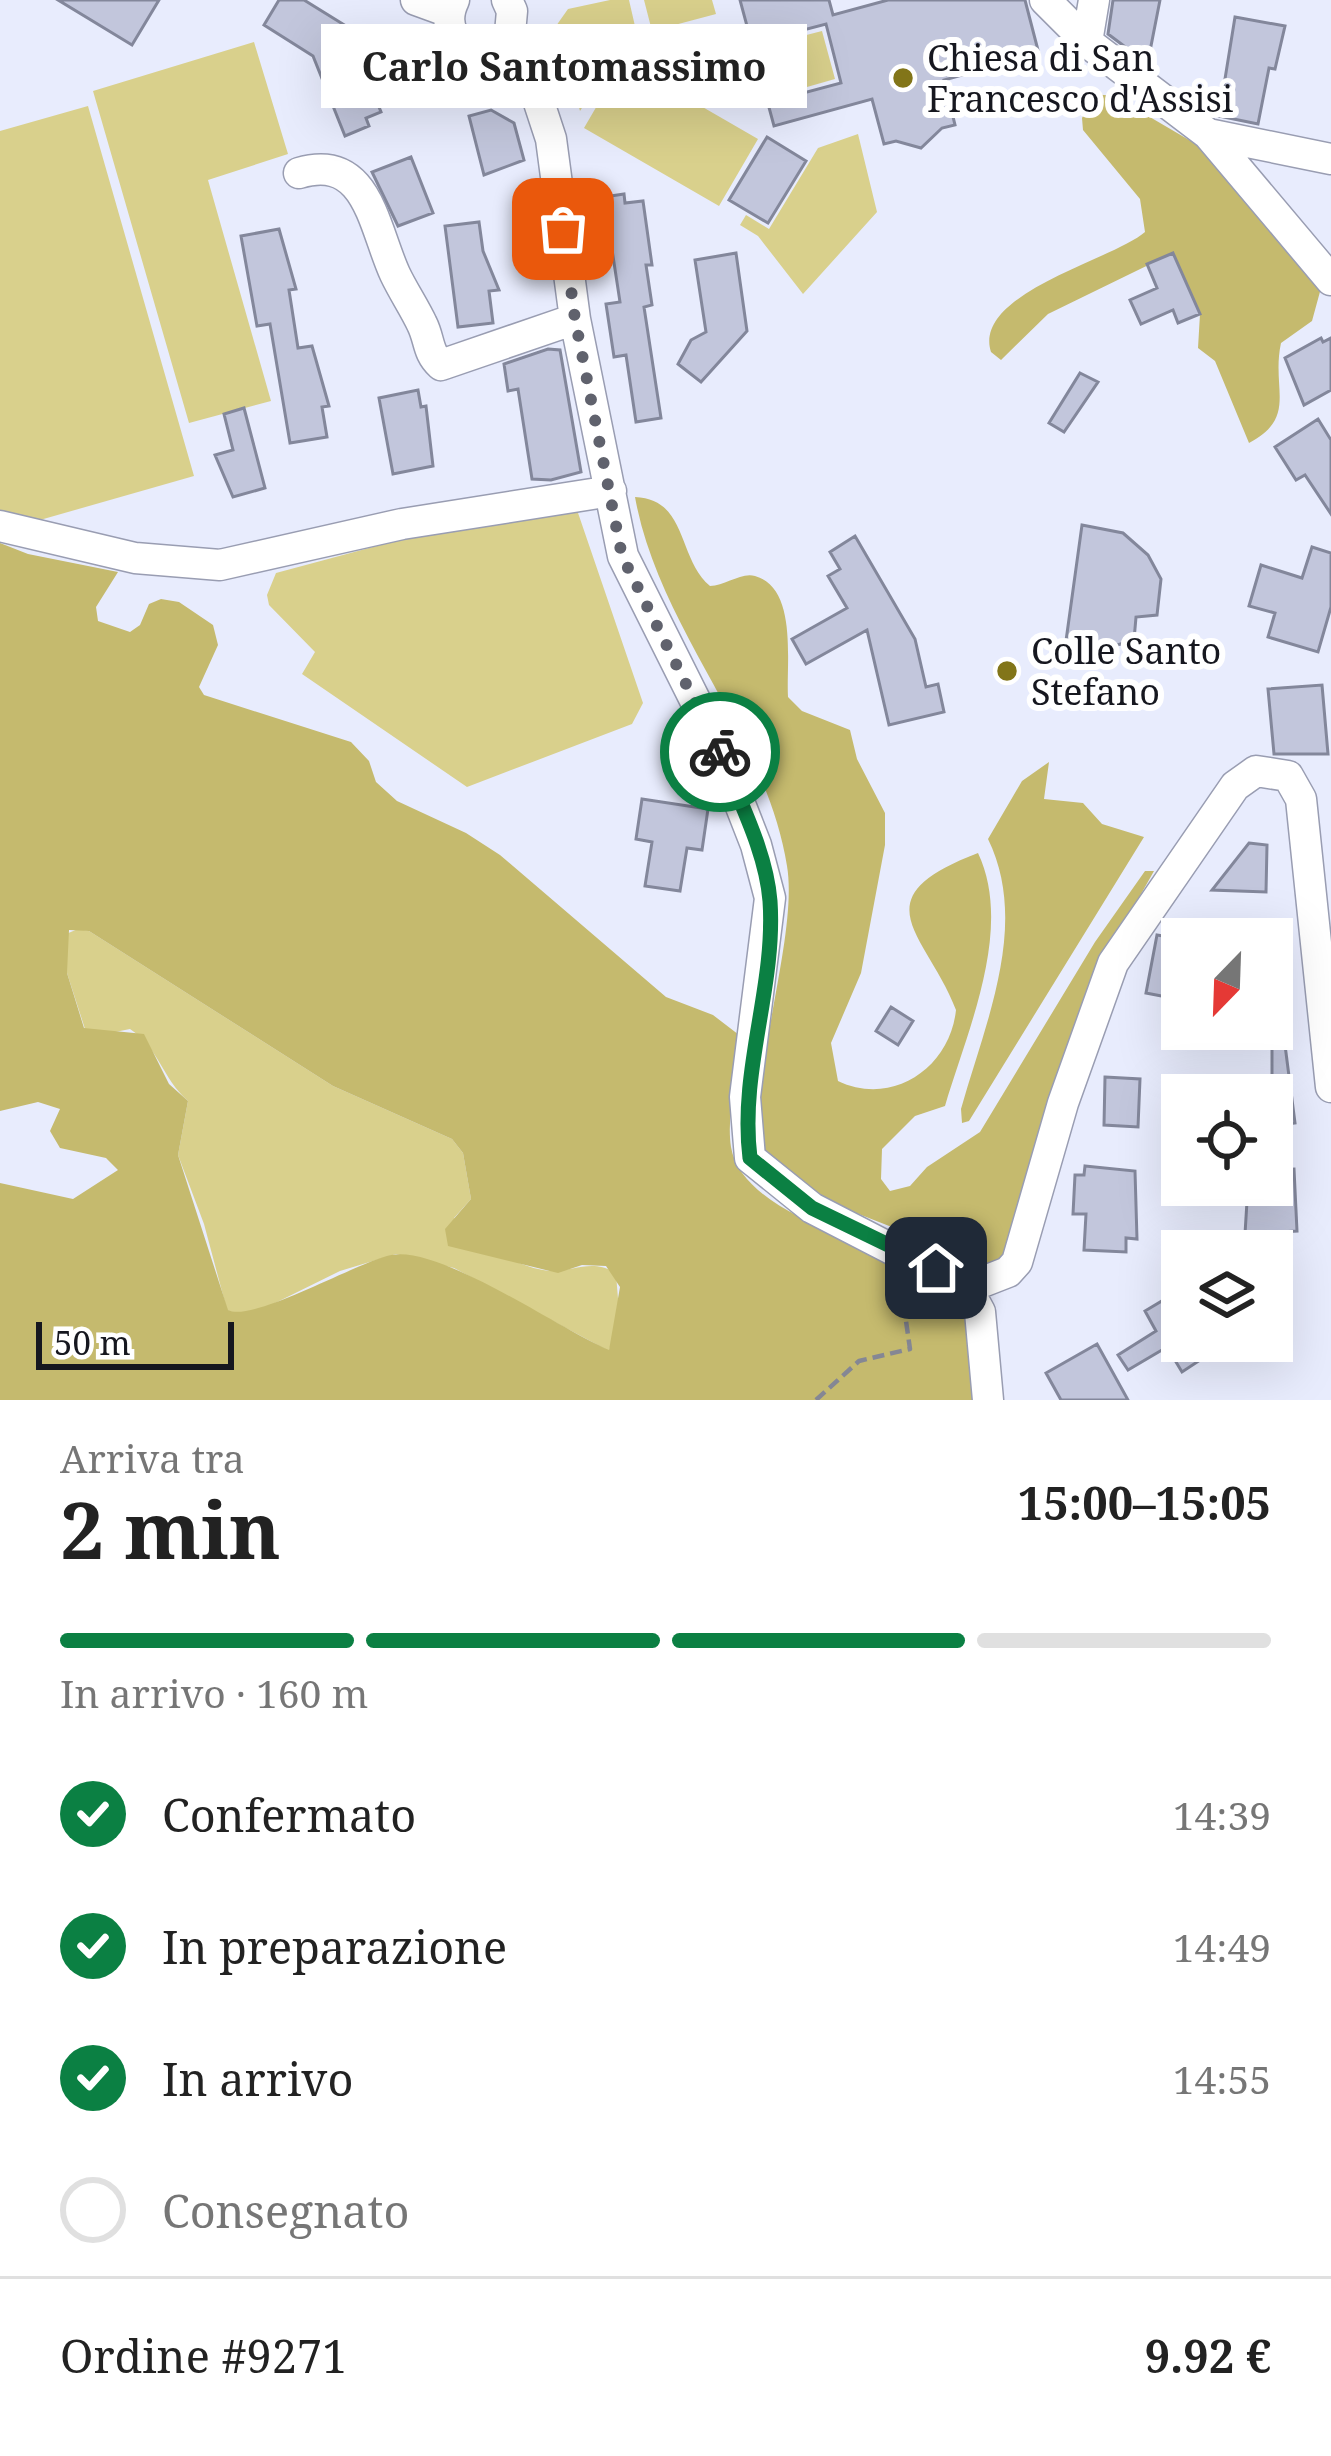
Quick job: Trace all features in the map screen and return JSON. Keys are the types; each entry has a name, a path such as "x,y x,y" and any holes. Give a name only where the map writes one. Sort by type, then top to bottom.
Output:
{"street":[{"path":"416,0 452,6 451,32 465,47 485,50 515,13"},
{"path":"1045,0 1088,42 1208,134 1331,280"},
{"path":"1088,42 1094,0"},
{"path":"515,13 527,66 542,102 575,319 622,556 716,740 756,845 770,898 746,1097 750,1158 812,1208 967,1288 980,1312 988,1400"},
{"path":"1208,134 1331,159"},
{"path":"298,173 342,170 362,190 394,273 426,330 429,353 441,365 575,319"},
{"path":"0,526 135,558 220,565 402,524 611,491"},
{"path":"967,1288 1008,1272 1017,1262 1063,1103 1113,963 1235,786 1256,771 1288,776 1300,799 1331,1087"}],"path":[{"path":"816,1400 859,1361 910,1348 895,1249"}],"shaded area":[{"path":"629,0 640,48 616,54 580,111 556,26 568,9"},
{"path":"644,0 712,0 716,14 652,31"},
{"path":"822,31 835,79 800,89 787,40"},
{"path":"254,42 288,154 208,180 271,401 189,423 93,91"},
{"path":"623,61 758,139 719,206 584,128"},
{"path":"1094,94 1114,96 1213,154 1321,288 1312,321 1281,343 1280,400 1273,423 1249,443 1215,361 1198,348 1200,314 1173,253 1048,314 1001,360 991,352 991,331 1003,312 1023,295 1145,232 1140,199 1083,130 1082,118"},
{"path":"88,106 194,476 5,530 0,511 0,131"},
{"path":"858,134 877,212 803,294 758,236 740,225 746,215 769,229 818,148"},
{"path":"635,497 664,508 710,586 750,575 769,583 778,595 787,628 788,697 802,711 850,730 857,759 885,813 885,845 861,973 831,1043 838,1081 858,1088 897,1085 915,1077 943,1049 956,1010 918,939 910,903 919,886 978,853 991,914 975,1013 945,1106 915,1116 882,1149 881,1179 890,1191 910,1186 927,1167 980,1132 1095,942 1145,871 1154,871 1096,974 1012,1239 997,1265 975,1276 927,1242 808,1192 770,1162 762,1137 760,1103 785,937 787,866 758,771 666,592"},
{"path":"576,507 643,703 632,724 467,787 302,674 315,652 269,605 267,595 276,573 410,537"},
{"path":"0,543 28,554 118,572 96,607 98,621 130,632 140,625 149,604 161,599 179,602 213,625 218,645 199,687 204,695 351,742 369,761 376,782 397,801 466,833 500,855 666,997 713,1015 743,1038 730,1121 731,1147 740,1170 781,1206 893,1259 956,1297 970,1323 981,1400 0,1400 0,1183 73,1199 118,1170 106,1158 60,1148 50,1131 60,1109 38,1102 0,1111","holes":["69,930 89,931 333,1086 452,1139 463,1153 471,1199 445,1229 448,1246 558,1273 582,1265 606,1266 620,1287 609,1350 468,1275 412,1255 375,1260 259,1308 228,1310 178,1155 188,1101 169,1084 144,1034 84,1028 67,973"]},
{"path":"1049,762 1044,799 1083,803 1102,824 1144,837 969,1121 962,1123 961,1109 991,1008 1004,940 1000,872 988,839 1022,781"},
{"path":"89,931 333,1086 452,1139 463,1153 471,1199 454,1218 496,1250 530,1267 553,1271 598,1266 616,1274 619,1311 609,1351 454,1268 396,1254 340,1271 265,1308 236,1314 227,1310 204,1224 178,1155 188,1101 148,1045 130,1029 105,1034 85,1029 67,973 66,934"}],"building":[{"path":"58,0 159,0 132,45"},
{"path":"279,0 304,0 346,26 381,112 366,118 369,126 345,136 313,56 264,25"},
{"path":"740,0 829,0 833,15 888,0 1025,0 1039,54 944,80 955,125 942,128 921,148 896,141 884,144 872,99 774,126","holes":["826,24 841,83 796,95 780,36"]},
{"path":"1113,0 1160,0 1150,51 1136,55 1108,34"},
{"path":"1235,17 1285,26 1275,69 1269,68 1258,124 1219,116"},
{"path":"491,110 514,123 524,160 484,175 469,116"},
{"path":"767,137 806,161 768,223 729,200"},
{"path":"411,157 433,213 398,226 372,172"},
{"path":"624,194 625,203 643,201 652,265 646,265 652,305 644,307 661,418 636,422 626,355 614,357 606,304 620,302 604,197"},
{"path":"479,222 483,251 499,290 489,291 493,323 458,327 445,226"},
{"path":"279,229 296,289 289,290 298,348 312,346 329,406 322,407 327,437 290,443 270,324 257,326 241,236"},
{"path":"736,253 747,331 701,382 678,364 691,340 706,332 695,260"},
{"path":"1173,253 1200,314 1178,323 1173,310 1141,324 1130,300 1157,288 1147,264"},
{"path":"1321,338 1323,342 1331,338 1331,390 1304,405 1285,358"},
{"path":"548,349 560,350 581,472 551,480 532,479 518,389 508,391 504,364"},
{"path":"1080,373 1098,382 1064,432 1049,423"},
{"path":"418,390 421,407 426,406 433,466 393,474 379,398"},
{"path":"244,408 265,488 233,497 215,455 233,450 224,414"},
{"path":"1318,419 1331,440 1331,514 1305,475 1296,480 1275,447"},
{"path":"1082,525 1123,533 1148,555 1161,579 1157,615 1136,617 1134,640 1097,651 1065,648"},
{"path":"855,536 915,639 926,687 938,684 944,712 889,725 867,630 806,664 792,639 847,608 828,576 840,569 830,552"},
{"path":"1312,547 1331,553 1331,607 1318,652 1268,637 1275,613 1249,606 1261,565 1302,578"},
{"path":"1322,685 1328,754 1274,754 1268,689"},
{"path":"642,799 708,809 702,850 687,848 680,891 645,886 652,842 636,839"},
{"path":"1249,843 1267,845 1266,892 1212,890"},
{"path":"1157,935 1161,936 1161,996 1146,993"},
{"path":"891,1007 913,1021 898,1045 876,1031"},
{"path":"1272,1050 1286,1050 1289,1074 1272,1074"},
{"path":"1105,1077 1140,1079 1138,1127 1104,1125"},
{"path":"1085,1166 1135,1171 1137,1239 1126,1238 1126,1252 1084,1250 1086,1214 1073,1214 1075,1175 1084,1175"},
{"path":"1293,1169 1297,1231 1245,1230 1247,1206 1293,1206"},
{"path":"1161,1301 1161,1351 1128,1370 1118,1355 1156,1331 1145,1311"},
{"path":"1097,1344 1128,1400 1061,1400 1046,1373"},
{"path":"1176,1362 1197,1362 1182,1372"}],"way so far":[{"path":"563,229 575,319 622,556 720,752"}],"place":[{"name":"Chiesa di San Francesco d'Assisi","path":"903,78"},
{"name":"Carlo Santomassimo","path":"563,229"},
{"name":"Colle Santo Stefano","path":"1007,671"}],"route":[{"path":"720,752 756,845 770,898 769,941 746,1097 750,1158 812,1208 936,1268"}]}
